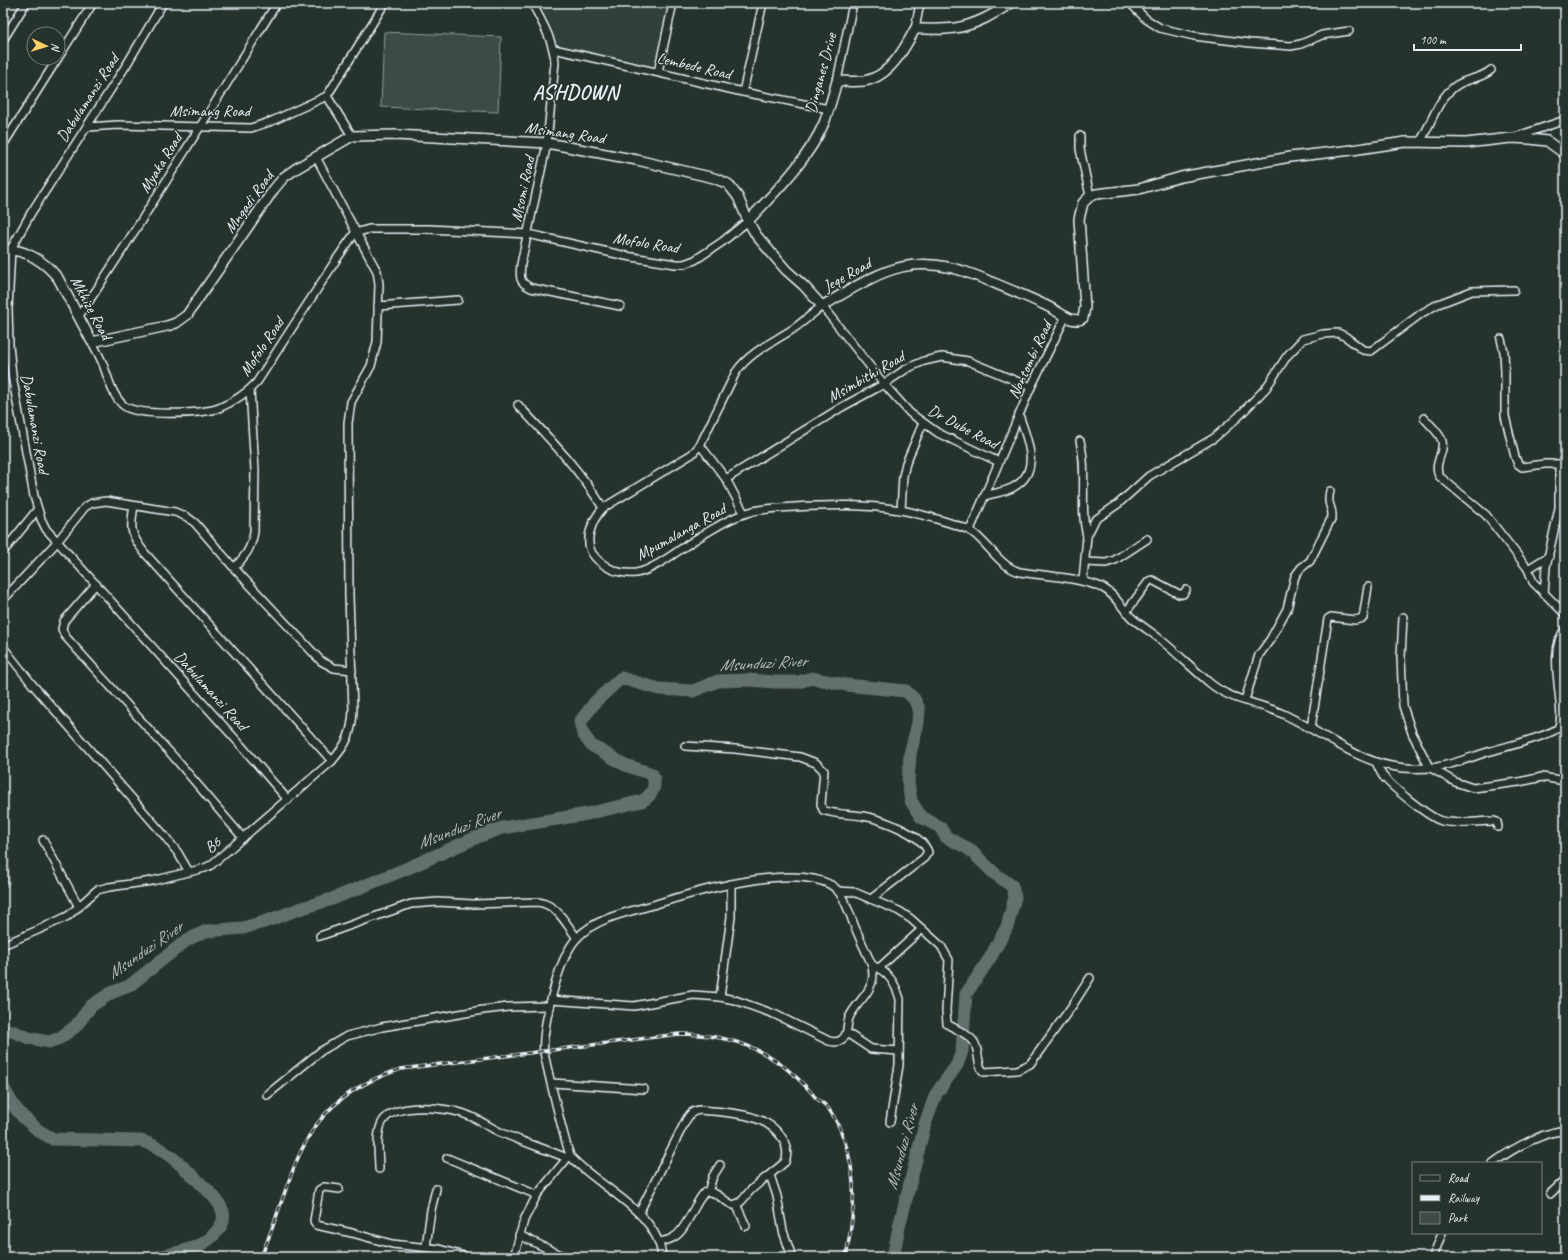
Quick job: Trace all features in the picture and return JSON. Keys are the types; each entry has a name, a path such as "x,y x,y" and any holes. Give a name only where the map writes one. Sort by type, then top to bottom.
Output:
{"street":[{"path":"3,40 5,31 26,3"},
{"path":"66,45 93,3"},
{"name":"Dabulamanzi Road","path":"163,3 32,213 7,250 9,345 15,390 37,510 46,529 238,742 288,800"},
{"name":"Myaka Road","path":"79,316 105,278 200,128 277,3"},
{"path":"352,136 327,96 385,3"},
{"name":"Msomi Road","path":"532,3 554,49 555,62 547,143 520,278 524,285 620,306"},
{"path":"658,72 673,3"},
{"path":"743,92 763,3"},
{"name":"Dinganes Drive","path":"748,221 783,183 820,130 829,108 836,82 853,3"},
{"path":"836,82 866,81 882,74 897,58 915,30 920,3"},
{"path":"915,30 964,26 985,18 1011,3"},
{"path":"1130,3 1146,19 1160,28 1194,36 1286,46 1301,44 1322,35 1349,31"},
{"name":"Lembede Road","path":"554,49 743,92 829,108"},
{"path":"3,144 53,66"},
{"path":"1420,142 1429,127 1440,102 1449,92 1462,83 1480,77 1491,70"},
{"name":"Msimang Road","path":"86,127 118,125 251,128 272,121 327,96"},
{"path":"1511,138 1565,120"},
{"name":"Msimang Road","path":"352,136 394,135 547,143 637,160 723,181 728,184 738,197 748,221 767,249 822,306"},
{"name":"Mngadi Road","path":"92,342 167,326 176,323 188,315 274,188 284,177 352,136"},
{"path":"1080,136 1080,149 1090,196"},
{"path":"1066,316 1079,320 1083,318 1084,315 1085,299 1079,223 1082,205 1090,196 1099,193 1145,187 1188,176 1290,157 1405,142 1466,143 1511,138 1546,141 1565,154"},
{"name":"B6","path":"3,945 68,916 97,890 152,881 211,865 332,761 347,742 351,732 353,710 349,596 348,423 351,402 372,366 374,358 377,342 379,284 377,271 355,233 316,157"},
{"name":"Mofolo Road","path":"127,408 140,411 166,413 203,411 219,408 250,390 270,363 343,248 355,233 369,230 428,229 528,234 626,256 675,264 684,264 696,260 722,242 748,221"},
{"name":"Mkhize Road","path":"7,250 29,255 52,270 79,316 104,366 114,392 118,399 127,408"},
{"name":"Jeqe Road","path":"700,445 736,372 743,362 794,328 822,306 883,272 909,265 928,264 948,267 976,276 1047,306 1066,316"},
{"path":"1087,536 1095,520 1118,504 1144,480 1161,468 1206,444 1227,427 1266,388 1287,356 1303,339 1323,334 1338,333 1363,350 1371,351 1422,313 1438,304 1472,291 1514,290"},
{"path":"378,306 458,300"},
{"name":"Dr Dube Road","path":"822,306 884,384 910,414 938,433 999,462"},
{"name":"Nontombi Road","path":"970,530 1031,387 1066,316"},
{"path":"1501,339 1504,352 1505,372 1504,416 1517,461 1520,466 1524,467 1545,464 1562,464 1559,508 1549,556 1544,594"},
{"name":"Msimbithi Road","path":"726,479 842,406 884,384 894,376 916,364 934,358 942,357 958,359 981,365 1031,387"},
{"path":"234,568 248,552 254,532 254,463 250,390"},
{"path":"518,405 574,466 590,487 603,508 683,460 692,454 700,445 726,479 744,514"},
{"name":"Nontombi Road","path":"985,496 1012,488 1021,481 1028,472 1031,454 1019,415"},
{"path":"1424,418 1440,436 1442,442 1436,467 1439,476 1486,515 1528,569 1531,580 1565,614"},
{"path":"901,510 903,476 906,463 923,423"},
{"path":"1080,441 1083,459 1084,522 1087,536 1083,581"},
{"path":"1246,700 1259,655 1270,640 1287,609 1295,576 1301,568 1311,560 1332,517 1332,512 1328,501 1330,491"},
{"path":"3,600 57,542 79,513 92,503 106,501 175,512 187,517 195,523 234,568 320,661 334,668 352,670"},
{"name":"Mpumalanga Road","path":"603,508 595,519 589,538 591,552 602,564 612,570 635,573 657,564 724,522 744,514 771,508 848,505 901,510 970,530"},
{"path":"134,506 131,520 131,530 144,552 332,761"},
{"path":"3,552 37,510"},
{"path":"970,530 1010,569 1020,572 1083,581 1105,589 1116,598 1132,618 1160,639 1213,686 1229,695 1282,713 1362,757 1397,768 1437,767 1551,732 1558,728 1564,716 1558,651 1560,637 1565,629"},
{"path":"1085,562 1106,563 1115,560 1147,539"},
{"path":"1528,569 1549,556"},
{"path":"1126,612 1152,580 1178,594 1183,594 1186,590"},
{"path":"96,584 64,621 62,629 65,636 178,761 243,838"},
{"path":"1311,728 1328,619 1331,617 1355,620 1362,618 1368,587"},
{"path":"1403,617 1403,706 1412,733 1429,767 1462,786 1473,788 1519,782 1542,777 1565,781"},
{"path":"3,647 32,684 168,840 178,853 189,872"},
{"path":"685,746 735,749 804,758 819,765 824,771 821,804 823,810 871,818 903,830 920,842 927,850 925,857 871,900"},
{"path":"1376,762 1387,780 1419,808 1432,817 1442,821 1451,822 1494,821 1497,822 1498,827"},
{"path":"42,840 79,907"},
{"path":"568,1157 544,1050 544,1037 550,1003 568,951 577,938 595,924 604,920 687,895 731,884 760,880 798,878 823,882 838,891 854,892 899,911 911,919 941,946 949,960 946,1010 947,1024 973,1040 978,1052 980,1067 984,1072 1024,1068 1030,1064 1090,978"},
{"path":"720,997 731,917 731,884"},
{"path":"838,891 876,967 886,972 898,991 900,999 899,1064 890,1122"},
{"path":"320,936 411,904 438,902 473,904 538,902 546,904 554,909 577,938"},
{"path":"267,1095 321,1051 347,1036 388,1026 483,1010 550,1003 634,1006 693,995 720,997 735,1000 774,1014 829,1041 839,1041 847,1033 850,1016 870,986 876,967 922,929"},
{"path":"847,1033 870,1049 899,1051"},
{"path":"552,1083 644,1089"},
{"path":"379,1169 381,1126 384,1120 393,1112 420,1109 442,1109 467,1115 502,1133 568,1157 639,1214 650,1226 659,1242 662,1257"},
{"path":"639,1214 684,1122 694,1111 700,1110 754,1118 761,1120 776,1131 785,1144 787,1152 787,1158 783,1164 760,1182 742,1201 736,1204 725,1202 714,1193 705,1192 677,1235 659,1242"},
{"path":"1495,1162 1531,1140 1547,1134 1565,1130"},
{"path":"514,1257 524,1220 537,1195 568,1157"},
{"path":"448,1158 537,1195"},
{"path":"708,1192 713,1176 720,1165"},
{"path":"770,1175 777,1196 783,1231 792,1257"},
{"path":"1550,1194 1565,1180"},
{"path":"340,1189 324,1187 319,1190 314,1221 316,1225 392,1244 445,1250 467,1257"},
{"path":"426,1248 430,1210 436,1189"},
{"path":"736,1204 746,1226"},
{"path":"1433,1257 1442,1234"},
{"path":"520,1235 565,1257"},
{"path":"1563,1257 1565,1252"}],"shaded area":[{"path":"538,3 667,3 653,68 556,47 543,12"}],"green space":[{"path":"384,32 501,37 498,112 381,107"}],"waterway":[{"name":"Msunduzi River","path":"3,1031 12,1031 29,1038 49,1042 60,1038 76,1026 91,1006 111,993 129,986 187,940 206,931 243,928 332,899 502,828 587,814 646,799 654,786 652,774 625,765 591,745 583,734 580,722 596,701 621,678 659,689 693,691 718,681 747,680 798,682 812,678 846,685 906,691 914,699 919,709 918,723 910,754 908,783 911,801 921,817 940,827 946,837 969,849 994,873 1012,886 1015,897 1007,927 990,958 966,994 962,1051 957,1065 936,1094 925,1124 893,1257"},
{"name":"Msunduzi River","path":"3,849 3,882"},
{"name":"Msunduzi River","path":"3,1087 13,1105 23,1117 39,1131 53,1139 141,1141 149,1143 163,1151 184,1167 211,1194 218,1202 223,1212 222,1224 214,1235 193,1248 159,1257"}],"railway":[{"path":"261,1257 294,1168 306,1142 320,1120 340,1100 366,1083 401,1069 679,1034 719,1038 738,1042 755,1049 787,1069 828,1108 837,1122 844,1139 852,1173 853,1204 846,1257"}],"district":[{"name":"ASHDOWN","path":"576,92"}]}
